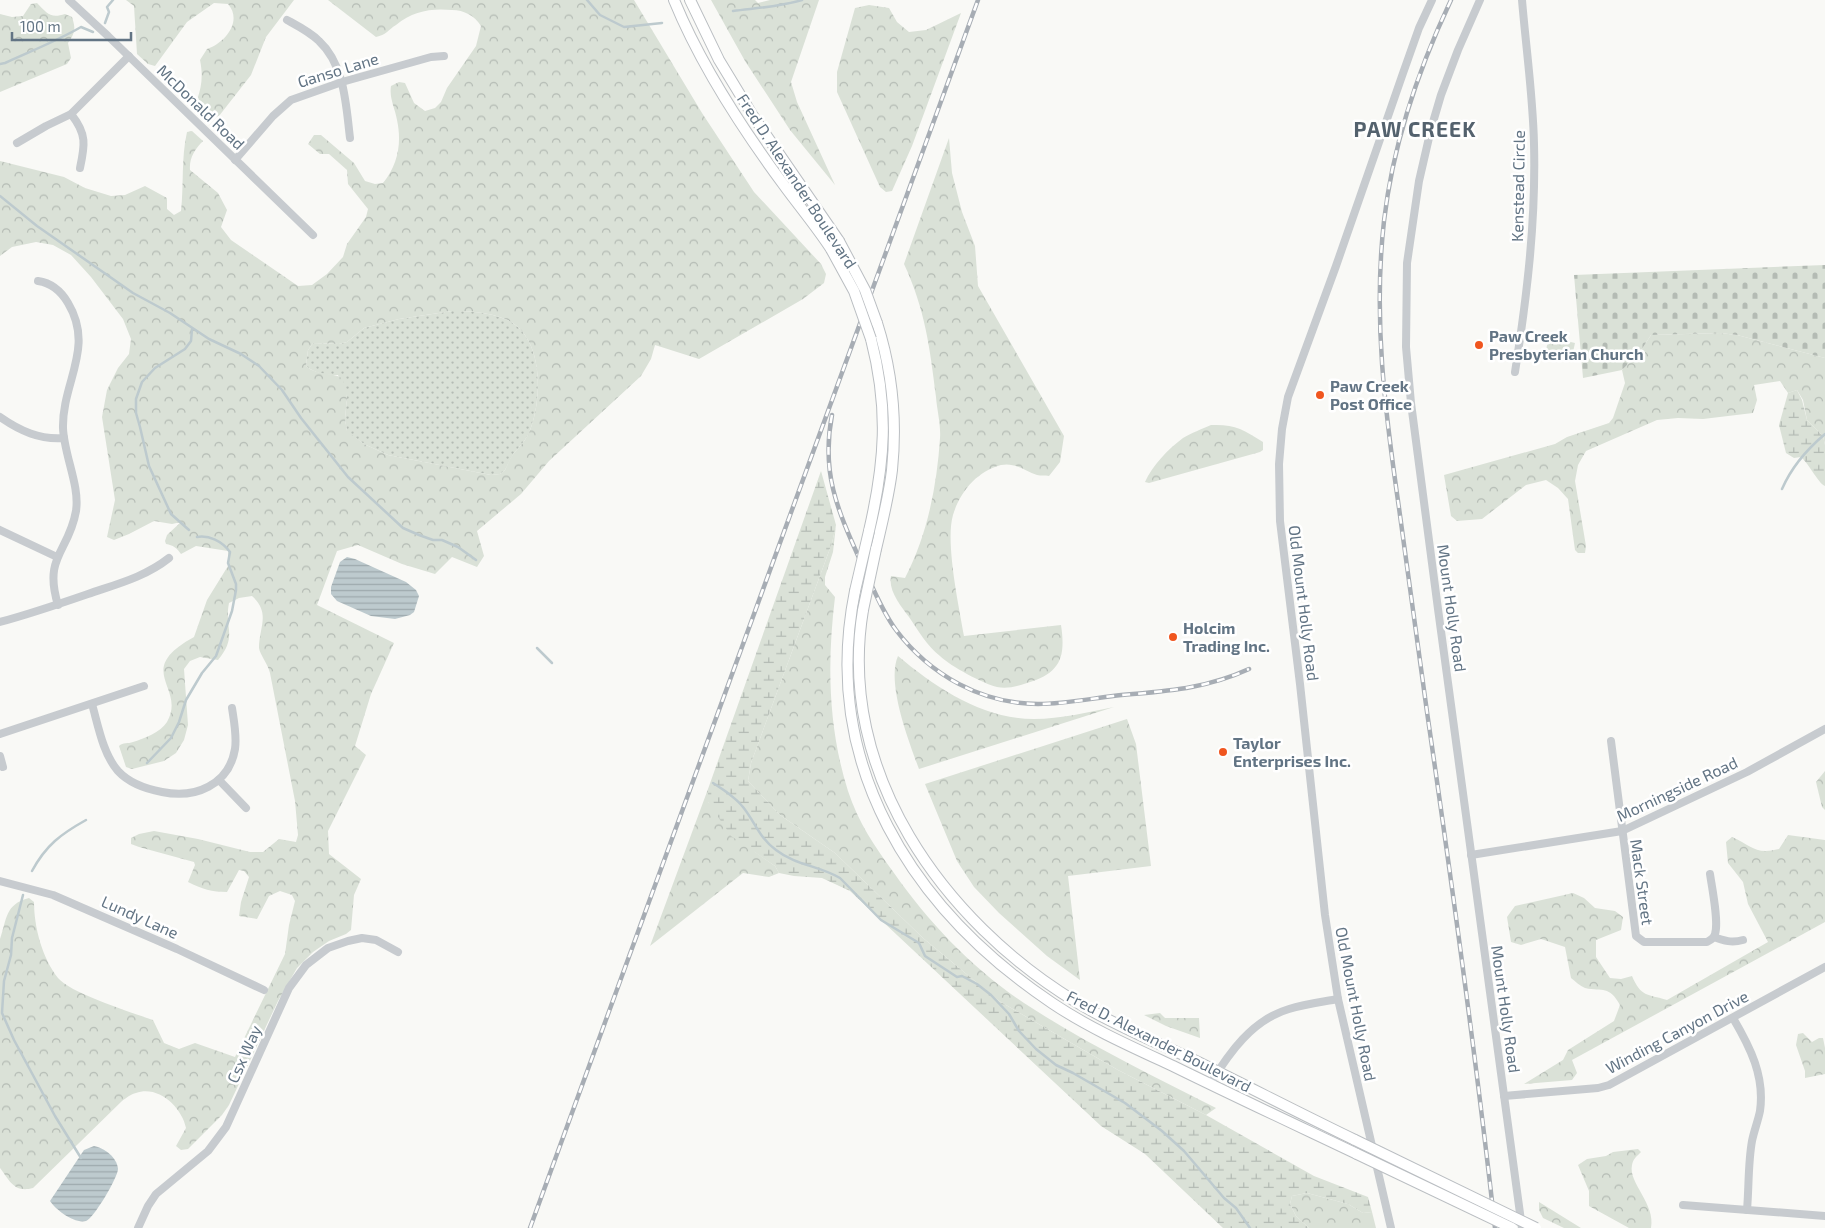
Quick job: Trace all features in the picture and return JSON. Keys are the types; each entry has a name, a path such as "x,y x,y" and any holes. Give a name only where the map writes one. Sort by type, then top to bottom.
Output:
{"main road":[{"name":"Fred D. Alexander Boulevard","path":"674,0 706,66 726,99 760,152 817,227 852,286 871,340 881,391 884,437 880,479 854,591 848,636 848,687 856,742 876,803 903,854 944,908 982,948 1053,1004 1093,1027 1512,1228"},
{"name":"Fred D. Alexander Boulevard","path":"690,0 719,60 749,109 839,241 865,290 883,340 893,406 894,437 890,485 863,610 859,640 862,694 874,755 886,793 902,825 932,872 963,908 993,938 1026,967 1077,1002 1102,1016 1536,1228"}],"street":[{"name":"McDonald Road","path":"70,0 313,235"},
{"name":"Old Mount Holly Road","path":"1391,1228 1338,999 1324,907 1278,493 1282,429 1288,397 1402,76 1432,0"},
{"name":"Mount Holly Road","path":"1480,0 1458,50 1431,128 1419,181 1411,228 1406,285 1406,347 1411,403 1522,1228"},
{"name":"Kenstead Circle","path":"1514,372 1529,270 1534,167 1533,127 1522,0"},
{"path":"287,20 306,30 320,41 327,50 342,82 350,138"},
{"path":"17,143 71,114 129,56"},
{"name":"Ganso Lane","path":"235,160 273,116 291,100 342,82 431,57 444,56"},
{"path":"71,114 80,127 84,139 80,168"},
{"path":"38,281 55,287 66,300 72,310 79,331 78,356 66,400 64,419 64,438 76,498 76,511 69,533 57,557 52,577 58,605"},
{"path":"0,418 28,433 42,437 64,438"},
{"path":"0,530 57,557"},
{"path":"0,622 58,605 135,578 152,570 169,558"},
{"path":"0,734 144,686"},
{"path":"92,704 112,763 120,773 134,783 154,791 181,795 206,789 219,780 229,767 235,749 232,708"},
{"name":"Morningside Road","path":"1471,855 1622,831 1747,772 1825,729"},
{"name":"Mack Street","path":"1611,741 1636,936 1644,942 1707,942 1714,937"},
{"path":"0,756 3,768"},
{"path":"219,780 246,808"},
{"path":"1710,874 1716,924 1714,937 1724,941 1736,942 1743,940"},
{"name":"Lundy Lane","path":"0,881 53,895 177,949 264,990"},
{"name":"Csx Way","path":"138,1228 156,1194 218,1140 226,1127 289,988 306,964 328,948 362,938 376,940 398,952"},
{"name":"Winding Canyon Drive","path":"1504,1096 1598,1088 1609,1085 1825,967"},
{"path":"1210,1084 1239,1043 1254,1028 1270,1017 1289,1009 1338,999"},
{"path":"1733,1018 1751,1050 1761,1088 1760,1112 1751,1148 1747,1210"},
{"path":"1683,1205 1825,1216"}],"green space":[{"path":"126,0 294,0 266,37 251,75 219,116 212,118 201,109 197,100 202,80 200,60 207,49 220,42 230,31 234,17 228,4 214,3 187,22 155,66 148,64 137,54 134,6"},
{"path":"328,0 634,0 702,113 754,192 821,264 826,274 824,283 803,299 699,359 655,345 651,359 641,376 549,461 521,494 477,531 484,556 477,567 452,557 435,574 402,564 358,545 337,551 317,605 394,643 371,694 355,746 366,755 328,831 329,854 361,879 354,895 351,930 329,941 313,952 297,968 278,1001 229,1105 222,1115 188,1149 181,1150 176,1146 186,1128 184,1120 174,1106 161,1095 153,1092 136,1093 122,1101 33,1188 21,1189 13,1185 0,1168 0,939 11,908 15,904 29,898 34,902 37,932 43,952 52,970 65,984 102,1002 153,1020 164,1043 179,1049 195,1043 235,1057 285,954 295,901 292,895 280,891 269,896 257,919 239,916 241,902 249,877 244,871 239,870 227,892 207,890 188,882 195,865 194,862 131,844 131,838 154,831 198,839 250,852 263,852 279,839 296,842 298,835 295,801 270,673 259,648 263,614 258,602 252,596 239,598 229,603 229,638 224,652 218,660 200,657 190,661 184,669 188,725 184,740 176,753 164,761 132,769 126,767 119,746 152,735 167,722 171,710 171,699 163,670 166,660 176,649 194,637 207,600 228,566 228,551 196,546 181,554 175,547 166,544 165,541 167,535 181,522 172,524 154,521 114,540 107,537 115,500 102,417 107,390 118,368 129,354 131,339 123,319 91,277 71,255 53,245 36,242 12,247 0,256 0,161 64,177 85,188 111,196 125,195 145,186 167,198 167,209 174,215 181,211 185,142 187,132 192,131 203,141 193,154 190,170 218,193 227,210 221,227 231,240 298,286 312,285 327,274 343,257 347,244 366,217 368,209 348,184 347,170 329,154 320,154 308,144 314,135 321,135 354,163 365,181 375,184 383,183 392,169 399,145 396,116 391,99 391,86 399,82 405,83 414,103 425,111 435,108 441,102 447,88 476,46 481,26 479,22 465,12 444,9 430,10 409,16 385,34 376,37","holes":["452,311 486,313 505,319 518,327 528,339 534,354 538,388 533,421 528,435 513,455 505,470 500,474 491,475 388,455 364,444 347,431 345,419 347,397 343,379 334,375 316,372 306,366 308,350 313,343 339,344 347,342 364,328 399,319"]},
{"path":"711,0 755,0 758,3 770,0 819,0 791,82 797,102 835,185 790,130 745,61"},
{"path":"37,3 52,15 65,14 72,17 74,31 68,43 71,58 67,64 0,92 0,14 12,17 23,16 31,4"},
{"path":"869,5 889,8 897,22 909,32 926,30 961,13 912,146 892,191 886,192 880,187 837,92 837,72 855,8"},
{"path":"949,138 952,173 962,212 975,246 978,286 1064,436 1060,462 1049,476 1037,475 1020,467 1006,464 992,468 977,477 965,491 953,515 951,527 952,558 964,636 1061,625 1061,655 1054,669 1038,679 1020,685 1001,688 976,679 951,665 935,652 899,603 891,587 891,576 905,578 913,562 930,510 936,474 940,428 926,329 917,297 904,264"},
{"path":"1825,265 1825,358 1737,335 1720,333 1651,335 1640,352 1622,370 1583,378 1574,275"},
{"path":"452,311 479,312 505,319 518,327 528,339 534,354 538,388 533,421 528,435 514,453 505,470 500,474 491,475 388,455 364,444 347,432 345,419 347,397 338,375 321,374 306,366 308,350 313,343 339,344 347,342 364,328 399,319"},
{"path":"1720,333 1737,335 1825,358 1825,445 1823,436 1807,420 1803,400 1797,390 1788,393 1780,381 1754,385 1757,400 1753,413 1703,419 1678,418 1657,420 1586,451 1578,465 1575,481 1586,546 1585,553 1578,553 1575,550 1568,499 1558,488 1546,480 1526,485 1482,519 1457,521 1451,516 1444,475 1555,444 1567,437 1609,423 1613,418 1625,383 1622,370 1640,352 1651,335"},
{"path":"1549,337 1575,343 1571,361 1545,354"},
{"path":"1797,390 1802,400 1807,420 1823,436 1825,445 1825,486 1801,457 1794,458 1786,453 1779,425 1788,393"},
{"path":"1211,425 1226,425 1244,431 1263,442 1263,450 1149,483 1145,482 1156,464 1177,442 1189,434"},
{"path":"821,471 836,525 832,543 751,763 748,781 780,815 835,853 923,938 999,1001 1118,1070 1206,1115 1314,1176 1368,1197 1372,1212 1363,1213 1348,1204 1307,1193 1292,1196 1290,1204 1296,1216 1309,1228 1223,1228 1145,1154 1101,1126 850,891 822,878 779,873 775,866 731,836 708,802 708,789"},
{"path":"836,525 833,552 825,577 825,585 835,597 830,671 833,719 841,767 848,791 862,824 874,844 908,892 937,927 970,960 1005,990 1071,1032 1216,1108 1206,1115 1118,1070 999,1001 923,938 835,853 780,815 748,781 751,763 832,543"},
{"path":"898,656 928,679 961,700 997,714 1015,718 1044,719 1114,707 919,769 900,712 897,696 895,668"},
{"path":"1127,719 1136,744 1151,866 1068,876 1080,980 1047,956 999,913 974,887 957,861 925,784"},
{"path":"1825,771 1825,810 1822,807 1816,782"},
{"path":"708,789 708,802 755,852 775,866 779,873 769,877 743,873 650,946"},
{"path":"1788,835 1825,840 1825,922 1572,1060 1577,1073 1572,1080 1524,1084 1563,1060 1568,1050 1614,1021 1620,1005 1609,992 1585,988 1571,978 1565,947 1541,939 1521,945 1511,942 1507,917 1515,906 1573,893 1584,898 1595,908 1615,911 1623,917 1621,930 1596,940 1596,957 1610,978 1621,979 1632,976 1638,988 1645,994 1667,1000 1768,942 1748,904 1743,882 1728,863 1726,842 1732,837 1754,849 1771,851 1779,849"},
{"path":"1160,1013 1165,1018 1199,1018 1200,1038 1166,1026 1144,1015"},
{"path":"1803,1033 1812,1042 1823,1038 1825,1074 1805,1078 1805,1071 1796,1045 1798,1034"},
{"path":"1638,1149 1641,1152 1633,1161 1632,1172 1650,1211 1651,1228 1629,1228 1589,1206 1589,1191 1578,1165 1587,1159 1606,1156 1613,1152"},
{"path":"1307,1193 1348,1204 1363,1213 1372,1212 1376,1228 1309,1228 1296,1216 1290,1204 1292,1196"},
{"path":"1539,1202 1581,1228 1564,1228 1543,1218 1539,1210"}],"shaded area":[{"path":"347,557 406,582 416,590 419,596 414,612 395,619 371,616 337,601 331,594 331,587 340,562"},
{"path":"94,1146 106,1151 113,1157 118,1169 105,1197 90,1218 86,1221 76,1220 61,1212 50,1201 84,1150"}],"waterway":[{"path":"105,23 109,12 107,7 113,0"},
{"path":"587,0 600,15 624,27 662,23"},
{"path":"733,11 776,6 802,0"},
{"path":"0,64 44,46 81,27 93,32"},
{"path":"0,196 37,226 133,293 170,313 209,339 241,354 259,366 282,390 301,418 348,477 403,528 433,540 442,540 458,547 476,560"},
{"path":"189,530 171,514 149,466 136,413 136,399 142,382 155,368 185,349 191,341 192,329"},
{"path":"1782,489 1800,459 1825,434"},
{"path":"147,763 171,738 179,722 186,700 202,673 216,656 232,611 236,584 228,563 230,552 215,540 197,537"},
{"path":"537,648 552,663"},
{"path":"713,783 740,803 770,846 791,859 840,878 881,920 919,943 925,956 957,977 962,976 977,984 991,995 1009,1014 1019,1031 1036,1049 1056,1065 1125,1103 1162,1131 1184,1151 1224,1198 1236,1208 1250,1228"},
{"path":"32,871 43,854 55,841 86,820"},
{"path":"23,895 4,981 2,1013 14,1040 55,1116 81,1158"}],"railway":[{"path":"530,1228 978,0"},
{"path":"1451,0 1428,53 1400,135 1384,221 1381,257 1380,329 1389,436 1463,970 1495,1228"},
{"path":"832,415 829,455 833,490 844,524 876,596 896,630 910,646 925,661 959,684 997,699 1017,703 1038,704 1166,691 1215,681 1249,669"}],"place":[{"name":"Paw Creek Presbyterian Church","path":"1479,345"},
{"name":"Paw Creek Post Office","path":"1320,395"},
{"name":"Holcim Trading Inc.","path":"1173,637"},
{"name":"Taylor Enterprises Inc.","path":"1223,752"}],"district":[{"name":"PAW CREEK","path":"1415,130"}]}
